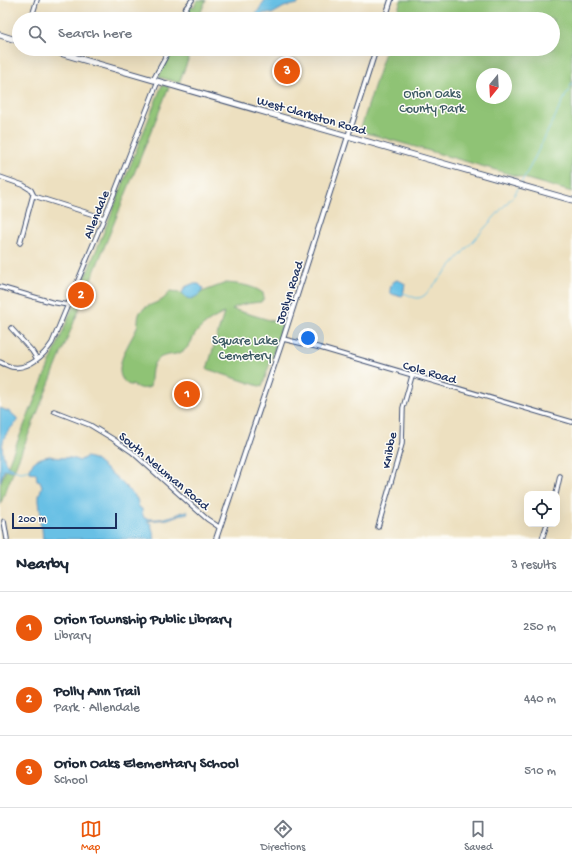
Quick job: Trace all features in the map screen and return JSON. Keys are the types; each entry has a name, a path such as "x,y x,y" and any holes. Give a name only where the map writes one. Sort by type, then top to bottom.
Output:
{"main road":[{"path":"0,35 12,39"},
{"name":"West Clarkston Road","path":"70,56 572,200"}],"street":[{"path":"33,12 37,0"},
{"path":"184,12 192,0"},
{"path":"387,12 391,0"},
{"name":"Allendale","path":"37,359 46,352 52,343 104,218 150,102 166,56"},
{"name":"Joslyn Road","path":"216,539 283,339 374,56"},
{"path":"0,177 23,185 31,190 34,196 104,218"},
{"path":"20,243 33,195"},
{"path":"0,287 51,302 68,305"},
{"path":"0,362 10,367 18,367 28,365 37,359 32,351 11,328"},
{"name":"Cole Road","path":"283,339 317,347 572,422"},
{"name":"Knibbe","path":"378,527 402,444 403,408 412,376"},
{"name":"South Newman Road","path":"54,411 90,425 113,439 142,461 207,519 219,527"},
{"path":"557,491 560,476"},
{"path":"4,521 7,539"},
{"path":"542,539 546,527"}],"green space":[{"path":"197,0 206,0 201,12 185,12 188,6 194,7"},
{"name":"Orion Oaks County Park","path":"401,0 572,0 572,192 360,131 384,56 560,56 560,12 397,12"},
{"path":"167,56 190,56 179,83 159,77"},
{"path":"162,85 169,87 0,505 0,484 110,217"},
{"name":"Square Lake Cemetery","path":"226,283 241,284 259,290 263,293 264,298 261,302 250,303 232,309 283,324 262,387 207,369 224,313 202,327 196,333 189,345 180,353 162,357 155,362 153,365 150,387 141,388 128,385 122,378 120,371 121,364 126,349 137,328 140,312 148,306 162,300 170,291 179,292 187,298 197,296 202,292"}],"water":[{"path":"265,0 298,0 299,2 298,4 284,7 275,12 257,12"},
{"path":"397,280 405,284 402,296 390,293 391,285"},
{"path":"192,284 199,284 203,288 198,295 190,299 182,293 185,287"},
{"path":"0,408 10,412 17,418 17,421 3,440 5,460 8,467 13,467 13,470 4,470 0,482"},
{"path":"50,456 58,458 72,458 79,461 86,457 95,460 133,494 137,499 139,507 142,509 144,518 160,519 185,511 188,511 188,513 168,519 147,521 151,524 155,539 43,539 40,523 41,516 39,501 42,486 40,481 37,480 36,473 30,472 30,468 36,460"}],"waterway":[{"path":"521,183 572,83"},
{"path":"403,293 416,298 425,295 514,195 519,187"},
{"path":"13,470 21,472 30,470"}],"place":[{"name":"Orion Oaks Elementary School","path":"287,71"},
{"name":"Polly Ann Trail","path":"81,295"},
{"name":"Orion Township Public Library","path":"187,394"}]}
